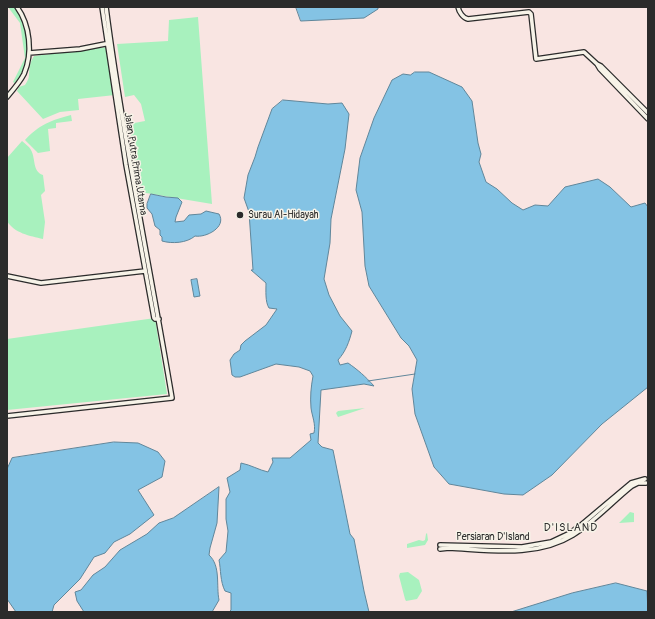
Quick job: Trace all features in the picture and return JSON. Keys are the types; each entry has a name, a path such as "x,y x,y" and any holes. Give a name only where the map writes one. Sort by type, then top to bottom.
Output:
{"street":[{"path":"7,97 24,74 29,53 28,33 17,7"},
{"name":"Jalan Putra Prima Utama","path":"7,416 172,398 102,7"},
{"name":"Jalan Putra Prima Utama","path":"106,7 109,44 126,165 154,318 159,319"},
{"path":"459,8 462,14 468,19 528,12 531,14 536,59 584,52 601,66 648,113"},
{"path":"29,53 109,44"},
{"path":"597,64 648,119"},
{"path":"7,276 41,283 145,271"},
{"name":"Persiaran D'Island","path":"440,547 522,550 537,549 552,545 572,536 583,528 632,486 647,481"}],"green space":[{"path":"8,7 15,7 17,9 25,29 28,47 25,66 16,84 13,82 25,58 20,23"},
{"path":"198,17 212,204 140,192 129,124 145,121 141,104 134,95 125,97 117,44 168,41 169,20"},
{"path":"107,47 115,95 78,99 79,110 60,112 43,119 17,91 19,87 25,85 27,82 30,64 34,56"},
{"path":"71,115 72,121 56,123 56,128 48,129 50,151 38,153 25,140 35,130 46,124"},
{"path":"22,141 28,146 32,153 37,171 43,175 45,191 41,195 45,222 43,239 18,231 7,221 7,158"},
{"path":"155,318 167,394 7,410 7,339"},
{"path":"365,408 338,417 336,413 338,411"},
{"path":"630,512 634,513 634,522 619,523"},
{"path":"427,533 428,540 425,545 407,548 407,544 419,540 425,540"},
{"path":"408,572 419,580 422,591 417,599 406,601 399,576 400,573"}],"water":[{"path":"296,7 378,7 378,9 364,18 301,21"},
{"path":"415,72 429,72 462,87 472,101 481,154 479,162 486,182 523,210 535,205 548,206 565,187 598,179 610,187 631,207 645,203 648,207 648,387 602,424 552,475 523,495 504,494 449,484 434,467 415,414 412,389 417,360 409,346 401,338 369,286 365,266 362,212 356,190 360,158 374,118 392,80 403,74 410,75"},
{"path":"283,100 328,104 342,103 349,114 345,149 331,219 330,243 324,279 329,295 340,316 352,331 347,346 338,360 340,365 348,363 374,386 364,384 321,390 318,443 322,447 333,450 350,534 354,539 369,612 229,612 231,610 231,593 225,591 221,579 219,560 226,552 228,531 226,519 226,499 230,492 227,478 240,470 241,463 268,472 273,462 272,458 290,458 311,440 310,434 314,433 314,423 311,411 313,376 310,371 299,367 276,364 240,377 235,377 232,375 230,360 234,354 240,350 241,345 245,341 266,325 277,309 269,308 266,299 266,283 251,270 253,270 249,212 244,198 248,175 272,109"},
{"path":"151,194 178,198 182,202 175,222 184,221 189,215 201,214 206,211 219,214 221,219 220,223 214,231 205,235 195,236 188,240 179,242 162,241 160,230 155,226 152,214 147,208"},
{"path":"197,279 200,296 194,297 191,280"},
{"path":"114,442 138,443 158,452 165,461 162,477 138,490 154,515 130,534 114,542 105,553 94,557 80,579 54,605 52,612 16,612 7,599 7,469 12,458"},
{"path":"219,487 217,523 209,555 213,559 217,570 219,600 212,612 84,612 77,601 75,592 81,590 93,575 105,567 120,550 147,534 159,523 173,518"},
{"path":"616,583 647,591 648,612 511,612 572,593"}],"waterway":[{"path":"368,381 415,374"}],"place":[{"name":"Surau Al-Hidayah","path":"240,215"}],"district":[{"name":"D'ISLAND","path":"571,528"}]}
